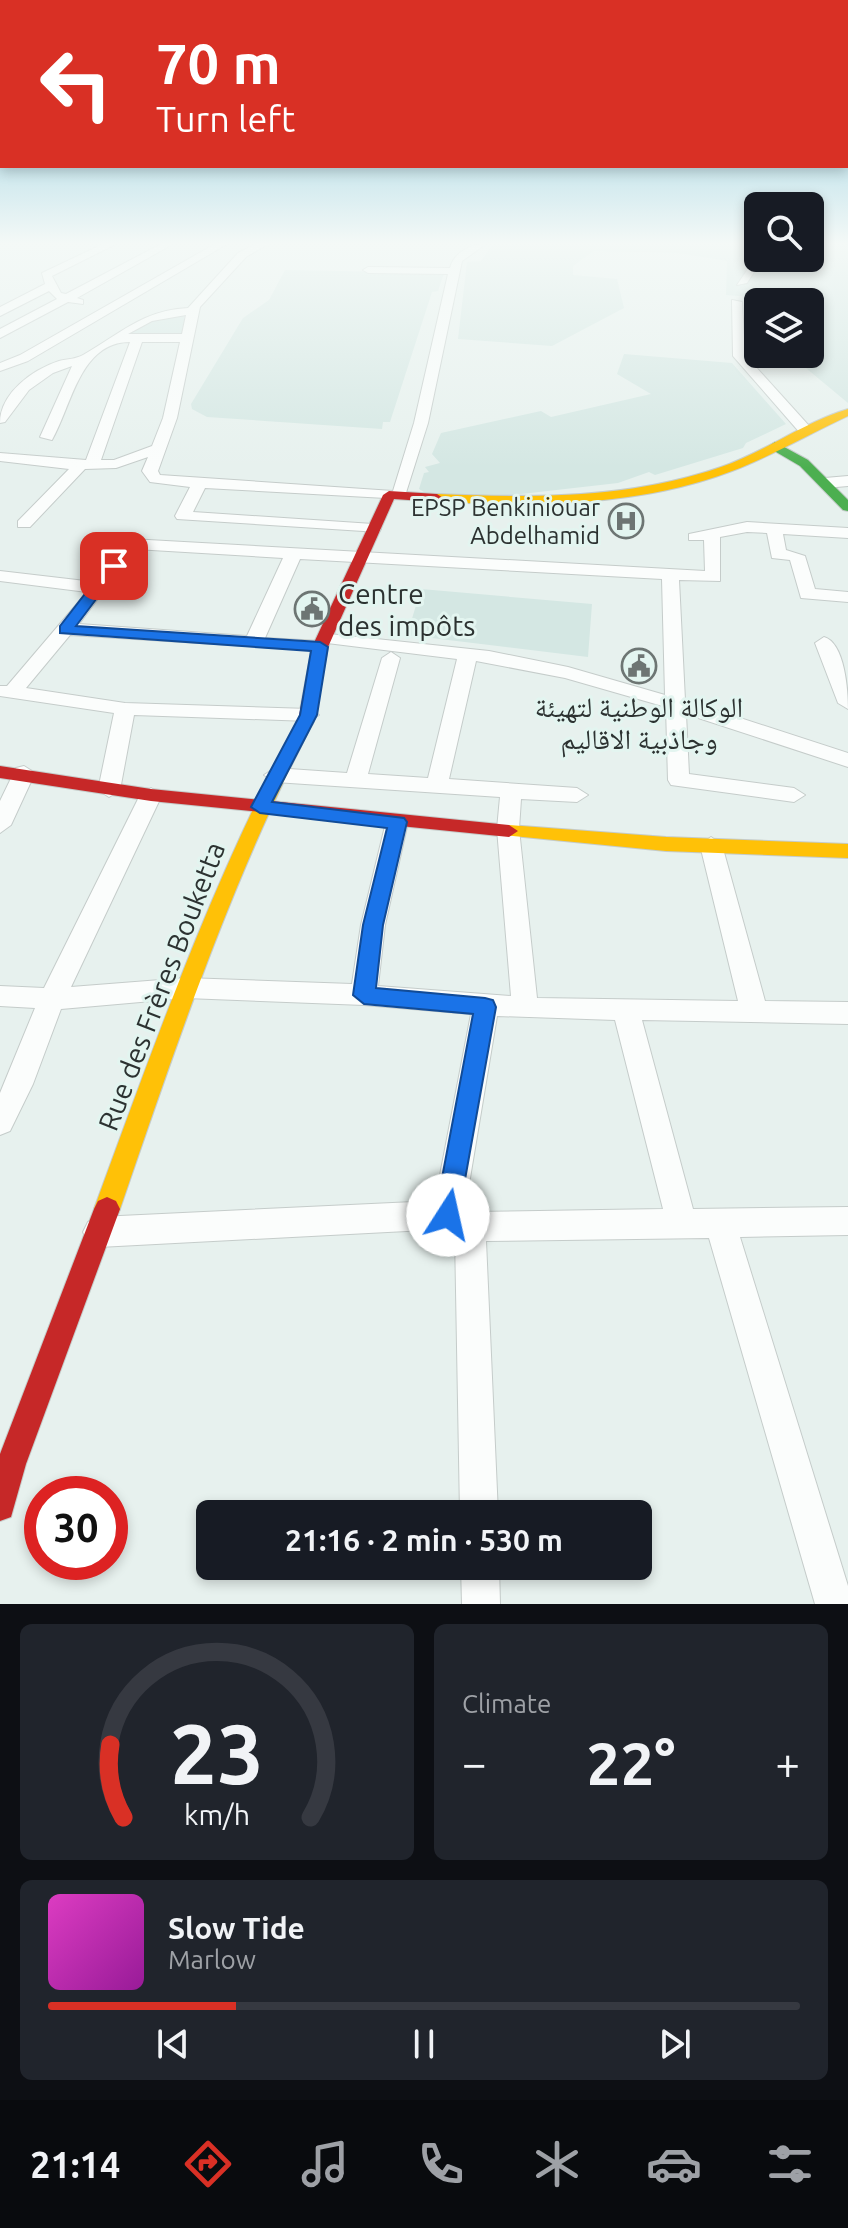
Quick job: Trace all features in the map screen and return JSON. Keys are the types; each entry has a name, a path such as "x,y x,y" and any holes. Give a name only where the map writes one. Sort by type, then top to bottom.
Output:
{"main road":[{"path":"394,496 521,503 614,496 710,475 848,412"},
{"path":"775,446 804,463 847,506"},
{"name":"Rue des Frères Bouketta","path":"0,1506 8,1452 99,1232 186,988 260,807 309,715 323,642 373,529 394,496"},
{"path":"0,772 24,773 109,790 397,822 711,845 848,851"}],"street":[{"path":"0,334 29,319"},
{"path":"0,367 24,358 94,319"},
{"path":"0,419 12,396 27,384 61,364 81,360 143,319"},
{"path":"192,319 160,448 150,471 155,479 394,496 421,423 444,319"},
{"path":"737,319 739,356 806,431"},
{"path":"118,337 188,338"},
{"path":"24,524 86,465 137,339"},
{"path":"47,437 81,360"},
{"path":"0,457 86,465 116,464 160,448"},
{"path":"0,477 19,459"},
{"path":"825,483 848,481"},
{"path":"200,482 183,516 373,529"},
{"path":"202,546 217,518"},
{"path":"6,691 65,629 133,543 714,577 703,535 747,527 848,533"},
{"path":"774,528 778,554 797,556 807,594 848,597"},
{"path":"254,642 294,553"},
{"path":"670,574 673,703 679,780 794,795"},
{"path":"0,576 97,588"},
{"path":"65,629 254,642 323,642 468,654 568,673 673,703 848,760"},
{"path":"824,643 848,703"},
{"path":"437,786 468,654"},
{"path":"356,780 391,658"},
{"path":"6,691 125,709 309,715"},
{"path":"109,790 125,709"},
{"path":"0,825 24,773"},
{"path":"275,775 577,795"},
{"path":"511,791 508,829 525,1008"},
{"path":"0,1122 19,1084 52,999 151,795"},
{"path":"364,995 373,925 397,822"},
{"path":"711,845 754,1011"},
{"path":"0,996 52,999 186,988 364,995 485,1007 848,1013"},
{"path":"478,1500 459,1221 485,1007"},
{"path":"626,1011 682,1224"},
{"path":"99,1232 459,1221 682,1224 848,1221"},
{"path":"720,1222 834,1604"},
{"path":"480,1580 481,1604"}],"shaded area":[{"path":"150,319 184,319 185,336 127,334"},
{"path":"242,319 423,319 390,422 383,422 382,429 207,417 192,409 191,404"},
{"path":"460,319 603,319 552,346 458,339"},
{"path":"824,319 848,319 848,403 806,368 824,368"},
{"path":"624,354 732,363 786,424 746,443 743,448 618,483 495,497 427,494 419,489 424,473 429,472 425,467 440,463 432,454 441,433 541,411 551,417 651,394 617,374"},
{"path":"421,589 592,604 588,657 407,635"}],"traffic: fast":[{"path":"775,446 804,463 848,507"}],"traffic: slow":[{"path":"437,498 547,500 656,489 727,469 848,412"},
{"path":"107,1209 220,899 246,838 306,721"},
{"path":"509,831 666,844 848,851"}],"traffic: jam":[{"path":"306,721 320,647 389,495 437,498"},
{"path":"0,772 151,795 509,831"},
{"path":"0,1506 11,1464 107,1209"}],"place":[{"name":"EPSP Benkiniouar Abdelhamid","path":"626,521"},
{"name":"Centre des impôts","path":"312,609"},
{"name":"الوكالة الوطنية لتهيئة وجاذبية الاقاليم","path":"639,666"}],"route":[{"path":"114,566 65,629 127,635 213,637 320,647 309,715 260,807 397,822 373,925 364,995 485,1007 448,1215"}]}
